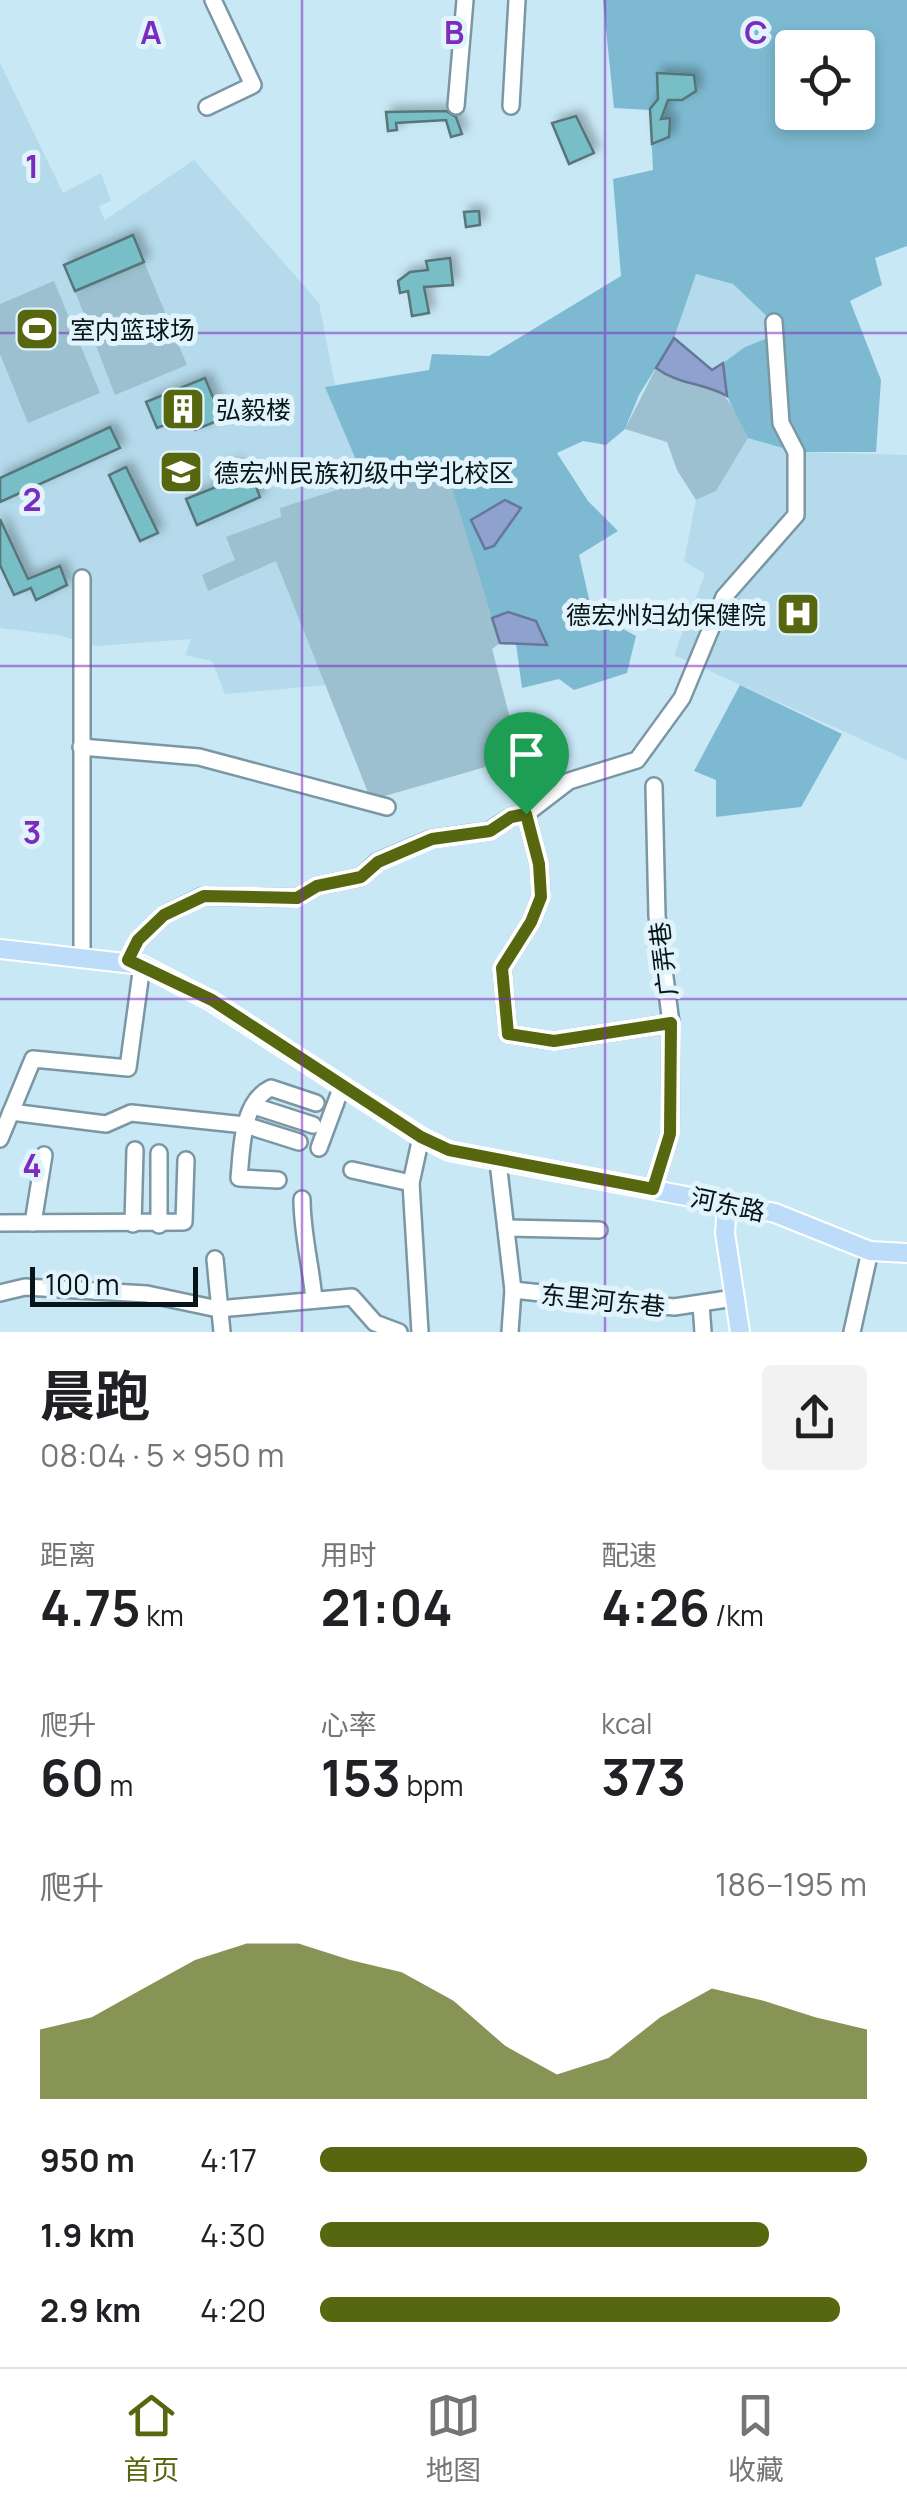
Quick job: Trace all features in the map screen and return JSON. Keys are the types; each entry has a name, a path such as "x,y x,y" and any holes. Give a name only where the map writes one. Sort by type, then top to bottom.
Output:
{"main road":[{"name":"河东路","path":"0,950 135,963 212,1000 421,1137 449,1150 775,1213 870,1251 907,1254"},
{"path":"733,1204 725,1234 740,1332"},
{"path":"733,1204 752,1332"}],"street":[{"path":"207,107 253,85 212,0"},
{"path":"456,106 465,0"},
{"path":"511,106 517,0"},
{"path":"0,1140 33,1059 128,1068 138,940 164,915 204,896 297,898 317,886 361,877 378,862 432,839 490,831 511,817 526,814 569,781 637,760 682,698 724,598 796,515 796,452 781,423 774,322"},
{"path":"82,578 82,957"},
{"path":"81,747 199,757 387,807"},
{"name":"广弄巷","path":"653,1189 670,1134 671,1023 657,916 654,786"},
{"path":"526,814 539,864 541,897 531,922 502,968 508,1034 554,1041 671,1023"},
{"path":"319,1148 342,1086"},
{"path":"278,1180 239,1178 244,1125 261,1092 271,1088 316,1103"},
{"path":"254,1106 313,1126"},
{"path":"11,1112 106,1124 131,1113 244,1125 300,1142"},
{"path":"420,1332 411,1183 421,1137"},
{"path":"133,1224 135,1150"},
{"path":"159,1153 165,1225"},
{"path":"33,1223 44,1155"},
{"path":"0,1223 184,1222 186,1160"},
{"path":"498,1162 513,1290"},
{"path":"352,1170 411,1183"},
{"path":"302,1200 302,1234 309,1243 314,1300"},
{"path":"506,1228 600,1230"},
{"path":"852,1332 870,1251"},
{"path":"215,1259 222,1332"},
{"path":"0,1294 24,1287 128,1292 218,1309 352,1297 375,1323 400,1332"},
{"name":"东里河东巷","path":"510,1332 513,1290 636,1306 701,1304 734,1298"},
{"path":"701,1304 703,1332"}],"shaded area":[{"path":"603,0 907,0 907,246 875,258 882,285 850,301 881,380 876,452 796,452 748,438 727,396 723,363 745,347 768,338 773,322 733,284 696,274 674,338 639,395 625,429 606,445 583,441 557,453 588,501 618,531 579,555 592,612 636,636 627,673 574,690 559,679 522,688 516,644 546,644 508,612 492,618 445,465 365,481 325,387 429,370 432,354 489,356 621,276 613,179 653,170 650,110 614,108"},
{"name":"德宏州民族初级中学北校区","path":"0,63 63,193 101,173 111,201 99,206 105,220 194,160 319,303 335,385 326,387 445,464 500,643 492,649 520,757 327,685 225,694 212,661 185,655 191,639 96,646 58,635 0,628"},
{"path":"144,262 187,365 115,395 75,291"},
{"path":"696,273 733,284 774,322 769,338 745,347 713,371 674,338"},
{"name":"室内篮球场","path":"54,281 100,393 28,423 0,354 0,304"},
{"path":"674,338 712,370 723,363 727,396 673,378 656,368"},
{"path":"656,368 675,379 702,382 719,391 731,404 748,438 716,491 696,500 677,470 667,442 625,429"},
{"name":"德宏州妇幼保健院","path":"748,438 796,452 907,455 907,760 674,655 705,574 684,561 696,500 716,491"},
{"path":"445,464 500,643 492,649 520,757 371,800 276,561 208,591 202,575 235,560 226,537 281,517 280,508 365,481"},
{"path":"505,500 521,508 494,546 485,549 471,520"},
{"path":"508,612 536,621 547,645 500,643 492,618"},
{"path":"740,685 842,734 801,807 716,817 716,780 694,771"}],"building":[{"path":"657,73 694,75 696,91 682,100 668,100 661,119 670,118 669,137 652,144 650,109 658,99"},
{"path":"446,111 456,117 462,134 451,137 446,120 396,123 397,130 388,131 386,112"},
{"path":"576,116 594,153 569,164 552,123"},
{"path":"479,211 480,225 466,227 464,212"},
{"path":"133,235 144,262 75,291 64,265"},
{"path":"450,258 453,285 424,287 429,313 412,316 408,291 400,293 398,281 410,272 428,270 426,261"},
{"name":"弘毅楼","path":"205,378 222,419 195,430 189,416 157,428 146,402"},
{"path":"110,427 120,448 0,502 0,478"},
{"path":"237,465 241,476 250,471 260,497 197,525 186,499 221,485 216,474"},
{"path":"126,467 158,533 140,541 109,475"},
{"path":"0,519 28,579 60,566 67,585 36,600 31,588 14,595 0,565"}],"place":[{"name":"室内篮球场","path":"37,329"},
{"name":"弘毅楼","path":"183,409"},
{"name":"德宏州民族初级中学北校区","path":"181,472"},
{"name":"德宏州妇幼保健院","path":"798,614"}],"route":[{"path":"526,814 539,864 541,897 531,922 502,968 508,1034 554,1041 596,1038 671,1023 670,1134 653,1189 449,1150 421,1137 212,1000 128,960 138,940 164,915 204,896 297,898 317,886 361,877 378,862 432,839 490,831 511,817 526,814"}]}
